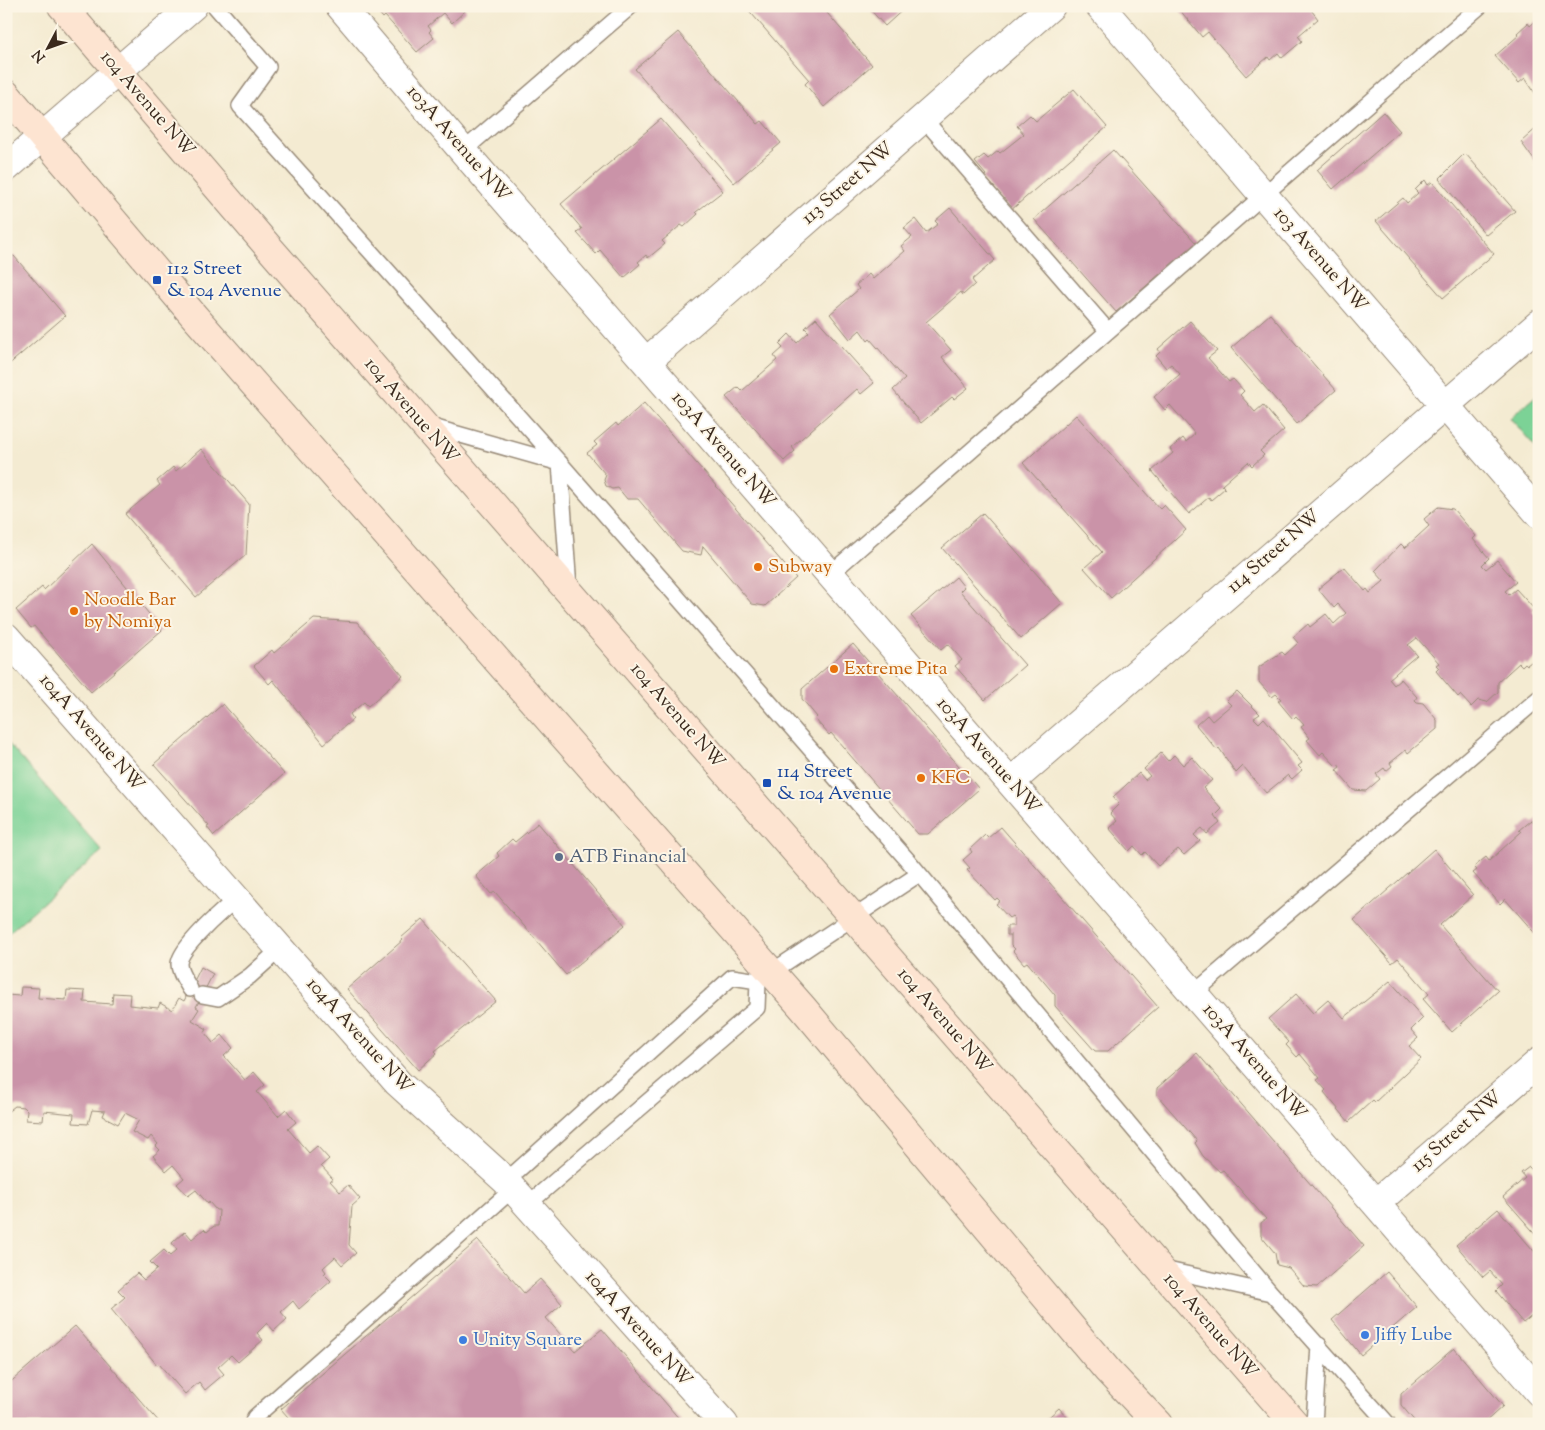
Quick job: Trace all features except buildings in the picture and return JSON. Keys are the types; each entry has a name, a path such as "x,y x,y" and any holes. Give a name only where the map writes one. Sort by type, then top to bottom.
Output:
{"main road":[{"name":"104 Avenue NW","path":"62,6 422,424 1296,1424"},
{"path":"6,94 194,316 765,977 1108,1371 1158,1424"}],"street":[{"path":"6,168 43,139 193,6"},
{"name":"103A Avenue NW","path":"340,6 463,151 1539,1392"},
{"name":"113 Street NW","path":"646,362 1050,6"},
{"name":"103 Avenue NW","path":"1100,6 1539,514"},
{"name":"114 Street NW","path":"1011,782 1539,324"},
{"name":"104A Avenue NW","path":"6,637 398,1083 515,1191 724,1424"},
{"name":"115 Street NW","path":"1376,1203 1539,1062"}],"lane":[{"path":"215,6 268,67 240,106 560,463 919,874 1271,1293 1320,1345 1388,1424"},
{"path":"463,151 631,6"},
{"path":"830,574 1480,6"},
{"path":"923,118 1107,330"},
{"path":"422,424 560,463"},
{"path":"560,463 569,592"},
{"path":"1194,993 1539,698"},
{"path":"252,1424 255,1417 515,1191 732,977 765,977 919,874"},
{"path":"236,899 205,927 180,956 180,972 196,992 218,998 250,976 280,949"},
{"path":"515,1191 757,1008 765,977"},
{"path":"1159,1268 1271,1293"},
{"path":"1314,1424 1320,1345"}],"green space":[{"path":"1539,393 1539,451 1510,418"},
{"path":"6,741 102,851 6,935"}],"place":[{"name":"112 Street & 104 Avenue","path":"157,280"},
{"name":"Subway","path":"758,567"},
{"name":"Noodle Bar by Nomiya","path":"74,611"},
{"name":"Extreme Pita","path":"834,669"},
{"name":"KFC","path":"921,778"},
{"name":"114 Street & 104 Avenue","path":"767,783"},
{"name":"ATB Financial","path":"559,857"},
{"name":"Jiffy Lube","path":"1365,1335"},
{"name":"Unity Square","path":"463,1340"}]}
